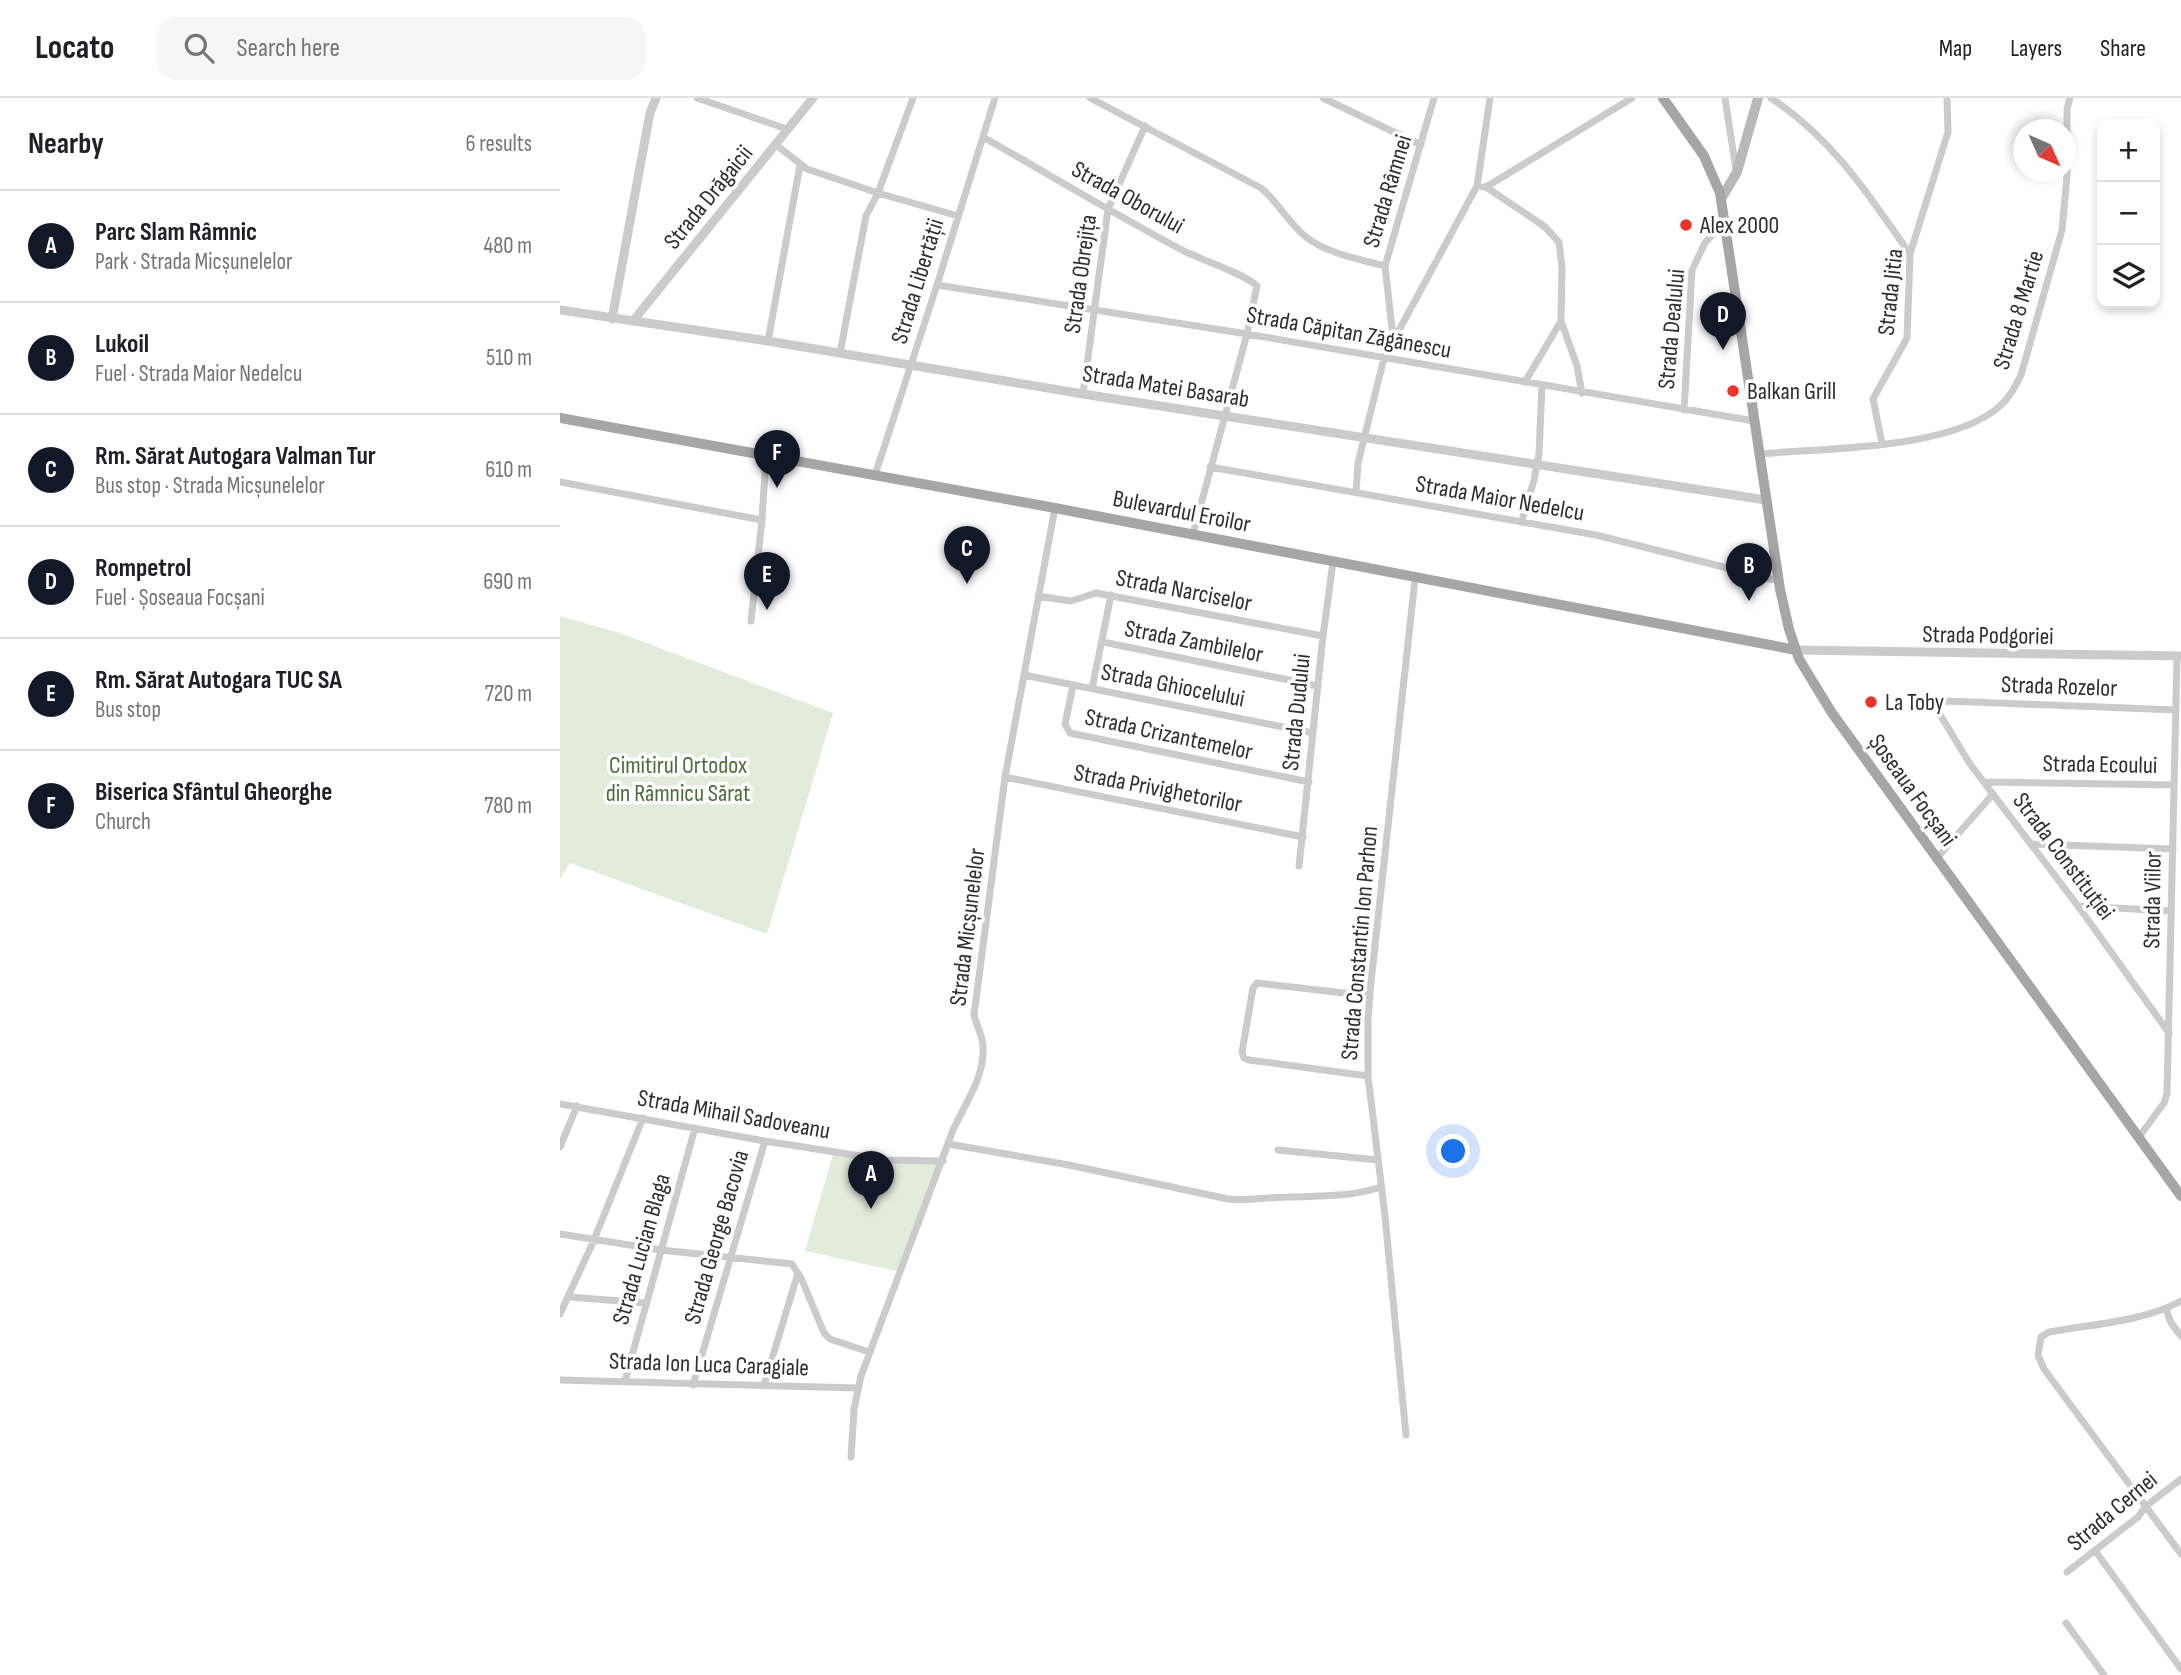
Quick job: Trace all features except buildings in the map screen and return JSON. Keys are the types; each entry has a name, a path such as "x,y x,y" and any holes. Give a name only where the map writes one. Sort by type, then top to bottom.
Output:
{"main road":[{"name":"Șoseaua Focșani","path":"1663,98 1704,156 1718,185 1779,581 1796,650 1832,713 2181,1196"},
{"path":"1721,199 1737,172 1758,98"},
{"name":"Bulevardul Eroilor","path":"560,418 1055,508 1796,650"}],"street":[{"path":"612,319 650,113 656,98"},
{"path":"697,98 787,129"},
{"name":"Strada Drăgaicii","path":"633,321 813,98"},
{"path":"840,353 866,216 878,193 912,98"},
{"name":"Strada Libertății","path":"875,475 995,98"},
{"path":"1090,98 1261,188 1276,200 1295,226 1315,243 1329,250 1385,266"},
{"path":"1323,98 1421,145"},
{"name":"Strada Râmnei","path":"1393,337 1385,266 1434,98"},
{"path":"1356,492 1358,463 1384,358 1476,186 1490,98"},
{"path":"1486,187 1632,98"},
{"path":"1724,98 1737,172"},
{"path":"1771,98 1817,133 1855,176 1910,254"},
{"name":"Strada Jitia","path":"1882,444 1873,399 1907,338 1910,254 1948,132 1947,98"},
{"name":"Strada 8 Martie","path":"1759,454 1882,444 1942,433 1964,427 1999,407 2017,384 2062,230 2067,176 2067,109 2070,98"},
{"name":"Strada Obrejița","path":"1083,394 1108,209 1145,126"},
{"name":"Strada Oborului","path":"983,137 1184,251 1250,280 1257,286 1247,334"},
{"path":"775,144 800,165 878,193 958,216"},
{"path":"768,341 800,165"},
{"path":"1476,186 1486,187 1544,226 1559,242 1562,268 1561,321 1577,366 1583,393"},
{"name":"Strada Dealului","path":"1684,410 1692,270 1705,243 1725,220"},
{"name":"Strada Căpitan Zăgănescu","path":"937,285 1247,334 1754,421"},
{"name":"Strada Matei Basarab","path":"560,310 1766,500"},
{"path":"1525,382 1561,321"},
{"path":"1193,534 1247,334"},
{"path":"1522,520 1537,463 1542,385"},
{"path":"751,621 766,456"},
{"name":"Strada Maior Nedelcu","path":"1210,467 1596,534 1779,581"},
{"path":"560,482 762,520"},
{"name":"Strada Micșunelelor","path":"851,1457 854,1409 869,1352 948,1144 977,1080 984,1050 974,1015 1005,777 1055,508"},
{"name":"Strada Dudului","path":"1299,866 1333,562"},
{"name":"Strada Constantin Ion Parhon","path":"1406,1435 1397,1329 1368,1076 1370,996 1415,579"},
{"name":"Strada Narciselor","path":"1038,596 1071,601 1097,593 1323,636"},
{"path":"1093,689 1111,595"},
{"name":"Strada Zambilelor","path":"1103,642 1318,686"},
{"name":"Strada Podgoriei","path":"1796,650 2179,656"},
{"name":"Strada Viilor","path":"2139,1137 2167,1096 2179,656"},
{"name":"Strada Ghiocelului","path":"1024,674 1313,733"},
{"name":"Strada Crizantemelor","path":"1073,686 1065,724 1070,733 1309,782"},
{"name":"Strada Rozelor","path":"1940,701 2176,710"},
{"name":"Strada Constituției","path":"1940,701 1936,704 1938,714 1984,782 2169,1033"},
{"name":"Strada Privighetorilor","path":"1005,777 1303,837"},
{"name":"Strada Ecoului","path":"1984,782 2174,785"},
{"path":"1936,859 1993,794"},
{"path":"2032,844 2173,849"},
{"path":"2078,906 2171,911"},
{"path":"1368,1076 1249,1060 1244,1058 1242,1052 1253,988 1257,983 1370,996"},
{"name":"Strada Mihail Sadoveanu","path":"560,1104 886,1160 943,1161"},
{"path":"560,1147 577,1106"},
{"path":"560,1314 594,1240 643,1118"},
{"name":"Strada Lucian Blaga","path":"625,1381 695,1128"},
{"name":"Strada George Bacovia","path":"693,1385 765,1140"},
{"path":"948,1144 1247,1201 1357,1195 1381,1187"},
{"path":"1278,1150 1378,1160"},
{"path":"560,1234 661,1250 793,1264 799,1272 824,1333 830,1339 869,1352"},
{"path":"764,1385 799,1272"},
{"path":"569,1297 646,1303"},
{"path":"2181,1301 2143,1316 2049,1332 2041,1337 2038,1344 2038,1355 2044,1368 2181,1555"},
{"path":"2166,1309 2171,1323 2181,1336"},
{"name":"Strada Ion Luca Caragiale","path":"560,1380 858,1388"},
{"name":"Strada Cernei","path":"2067,1572 2096,1552 2138,1517 2146,1506 2181,1479"},
{"path":"2096,1552 2181,1669"},
{"path":"2066,1623 2104,1675"}],"green space":[{"name":"Cimitirul Ortodox din Râmnicu Sărat","path":"560,616 617,632 833,713 767,934 570,863 560,879"},
{"path":"834,1151 886,1160 943,1161 901,1272 805,1251"}],"place":[{"name":"Alex 2000","path":"1686,225"},
{"name":"Rompetrol","path":"1723,350"},
{"name":"Balkan Grill","path":"1733,391"},
{"name":"Biserica Sfântul Gheorghe","path":"777,488"},
{"name":"Rm. Sărat Autogara Valman Tur","path":"967,584"},
{"name":"Lukoil","path":"1749,601"},
{"name":"Rm. Sărat Autogara TUC SA","path":"767,610"},
{"name":"La Toby","path":"1871,702"},
{"name":"Parc Slam Râmnic","path":"871,1209"}]}
